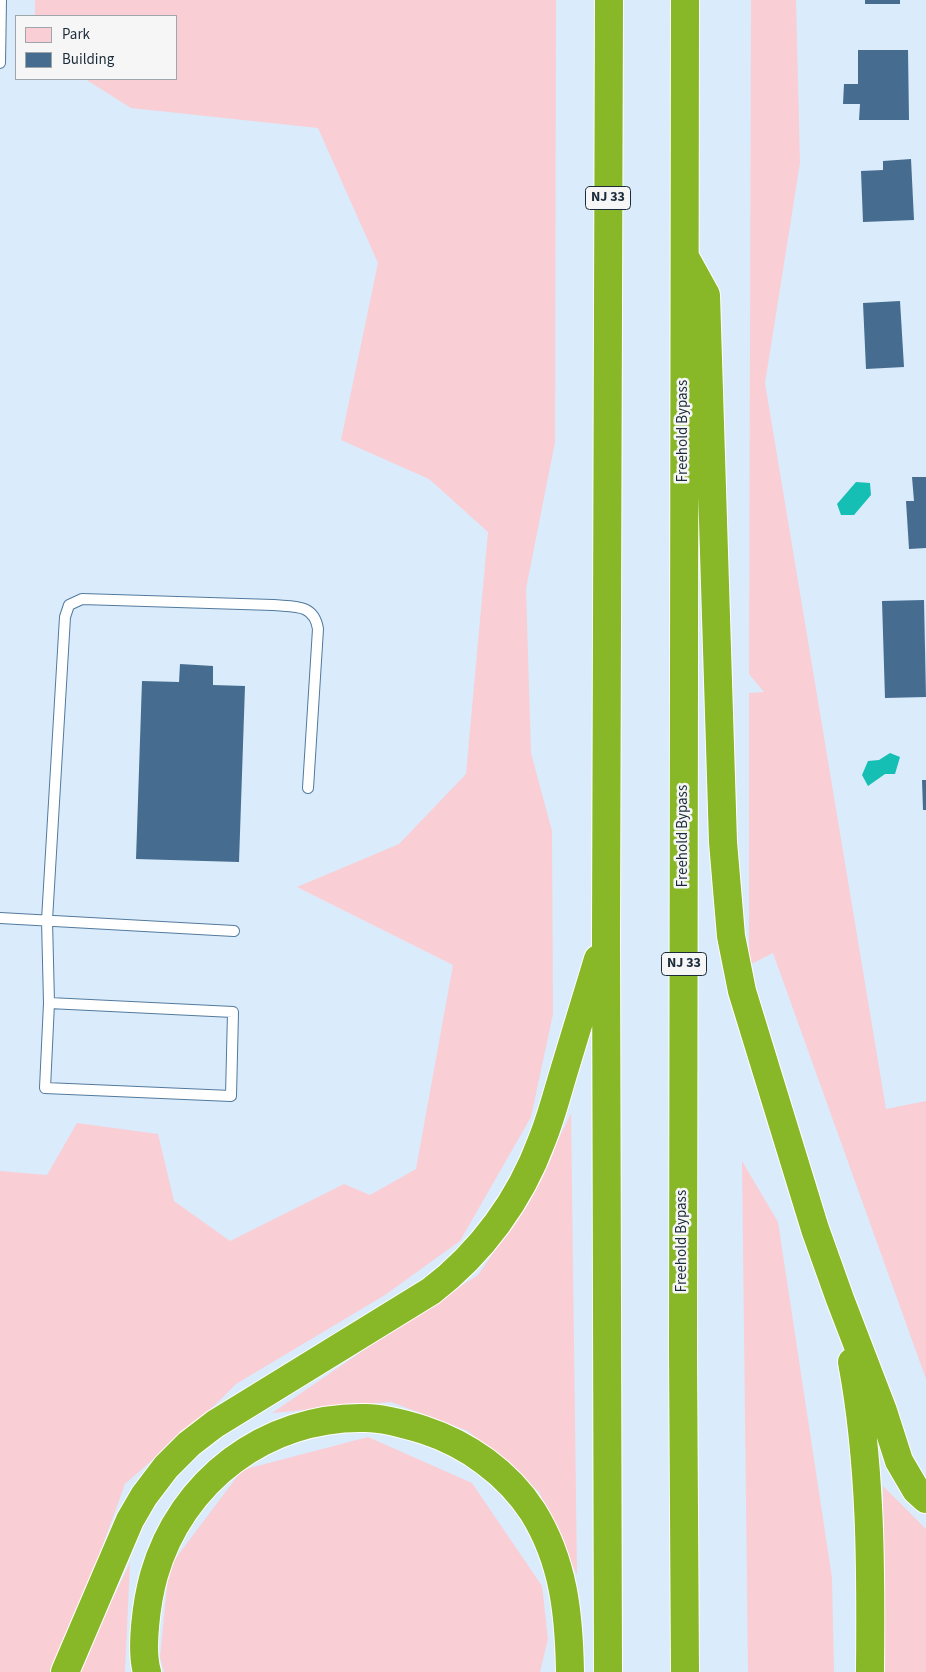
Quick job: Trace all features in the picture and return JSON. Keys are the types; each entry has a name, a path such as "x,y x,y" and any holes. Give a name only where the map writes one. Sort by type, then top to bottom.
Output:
{"highway":[{"name":"NJ 33","path":"608,0 606,933 608,1672"},
{"name":"Freehold Bypass","path":"685,0 683,1361 685,1672"},
{"path":"684,256 706,295 723,842 731,936 742,991 816,1229 840,1299 883,1411 899,1461 916,1490 926,1499"},
{"path":"65,1672 130,1520 144,1496 166,1467 189,1444 216,1424 431,1291 453,1274 506,1212 525,1179 542,1140 606,933"},
{"path":"840,1299 855,1380 868,1501 871,1566 870,1672"},
{"path":"145,1668 149,1593 158,1560 170,1532 185,1508 203,1486 220,1470 267,1439 316,1422 344,1418 367,1418 395,1422 417,1428 437,1434 458,1444 494,1468 520,1494 533,1513 552,1549 562,1580 569,1627 570,1672"}],"lane":[{"path":"0,62 1,0"},
{"path":"49,1003 233,1012 230,1096 45,1088 49,1003 47,920 65,617 70,605 82,599 234,604 302,608 312,613 317,622 318,629 308,788"},
{"path":"0,918 234,931"}],"green space":[{"path":"35,0 556,0 555,442 526,589 531,753 552,831 553,1014 531,1117 460,1241 385,1295 236,1384 215,1405 125,1484 66,1646 50,1672 0,1672 0,1171 47,1175 77,1123 158,1134 174,1201 230,1241 344,1184 370,1195 416,1169 453,965 297,887 399,844 466,774 488,532 429,479 341,440 378,263 318,128 131,108 87,80 178,80 178,15 35,15"},
{"path":"751,0 796,0 800,163 765,383 886,1109 926,1101 926,1379 773,953 749,965 749,693 764,692 749,674"},
{"path":"571,1113 577,1575 539,1492 468,1431 391,1402 272,1413 478,1275 530,1199"},
{"path":"742,1161 778,1222 832,1578 834,1672 748,1672"},
{"path":"368,1437 472,1483 542,1586 548,1639 540,1672 164,1672 160,1657 169,1567 242,1470"},
{"path":"883,1486 926,1529 926,1672 884,1672"},
{"path":"130,1563 125,1672 78,1672 79,1668"}],"shaded area":[{"path":"856,482 870,483 871,495 854,515 841,515 837,504"},
{"path":"890,753 900,757 895,774 885,774 868,786 862,775 868,761 879,760"}],"building":[{"path":"865,0 900,0 900,4 865,4"},
{"path":"858,50 908,50 909,120 859,120 860,104 843,104 844,84 858,84"},
{"path":"911,159 914,220 863,222 861,171 883,170 883,161"},
{"path":"900,301 904,367 866,369 863,303"},
{"path":"912,477 926,477 926,548 909,549 906,501 914,501"},
{"path":"924,600 926,697 885,698 882,601"},
{"path":"180,664 213,666 213,685 245,686 239,862 136,859 142,681 179,682"},
{"path":"922,780 926,780 926,810 923,810"}]}
